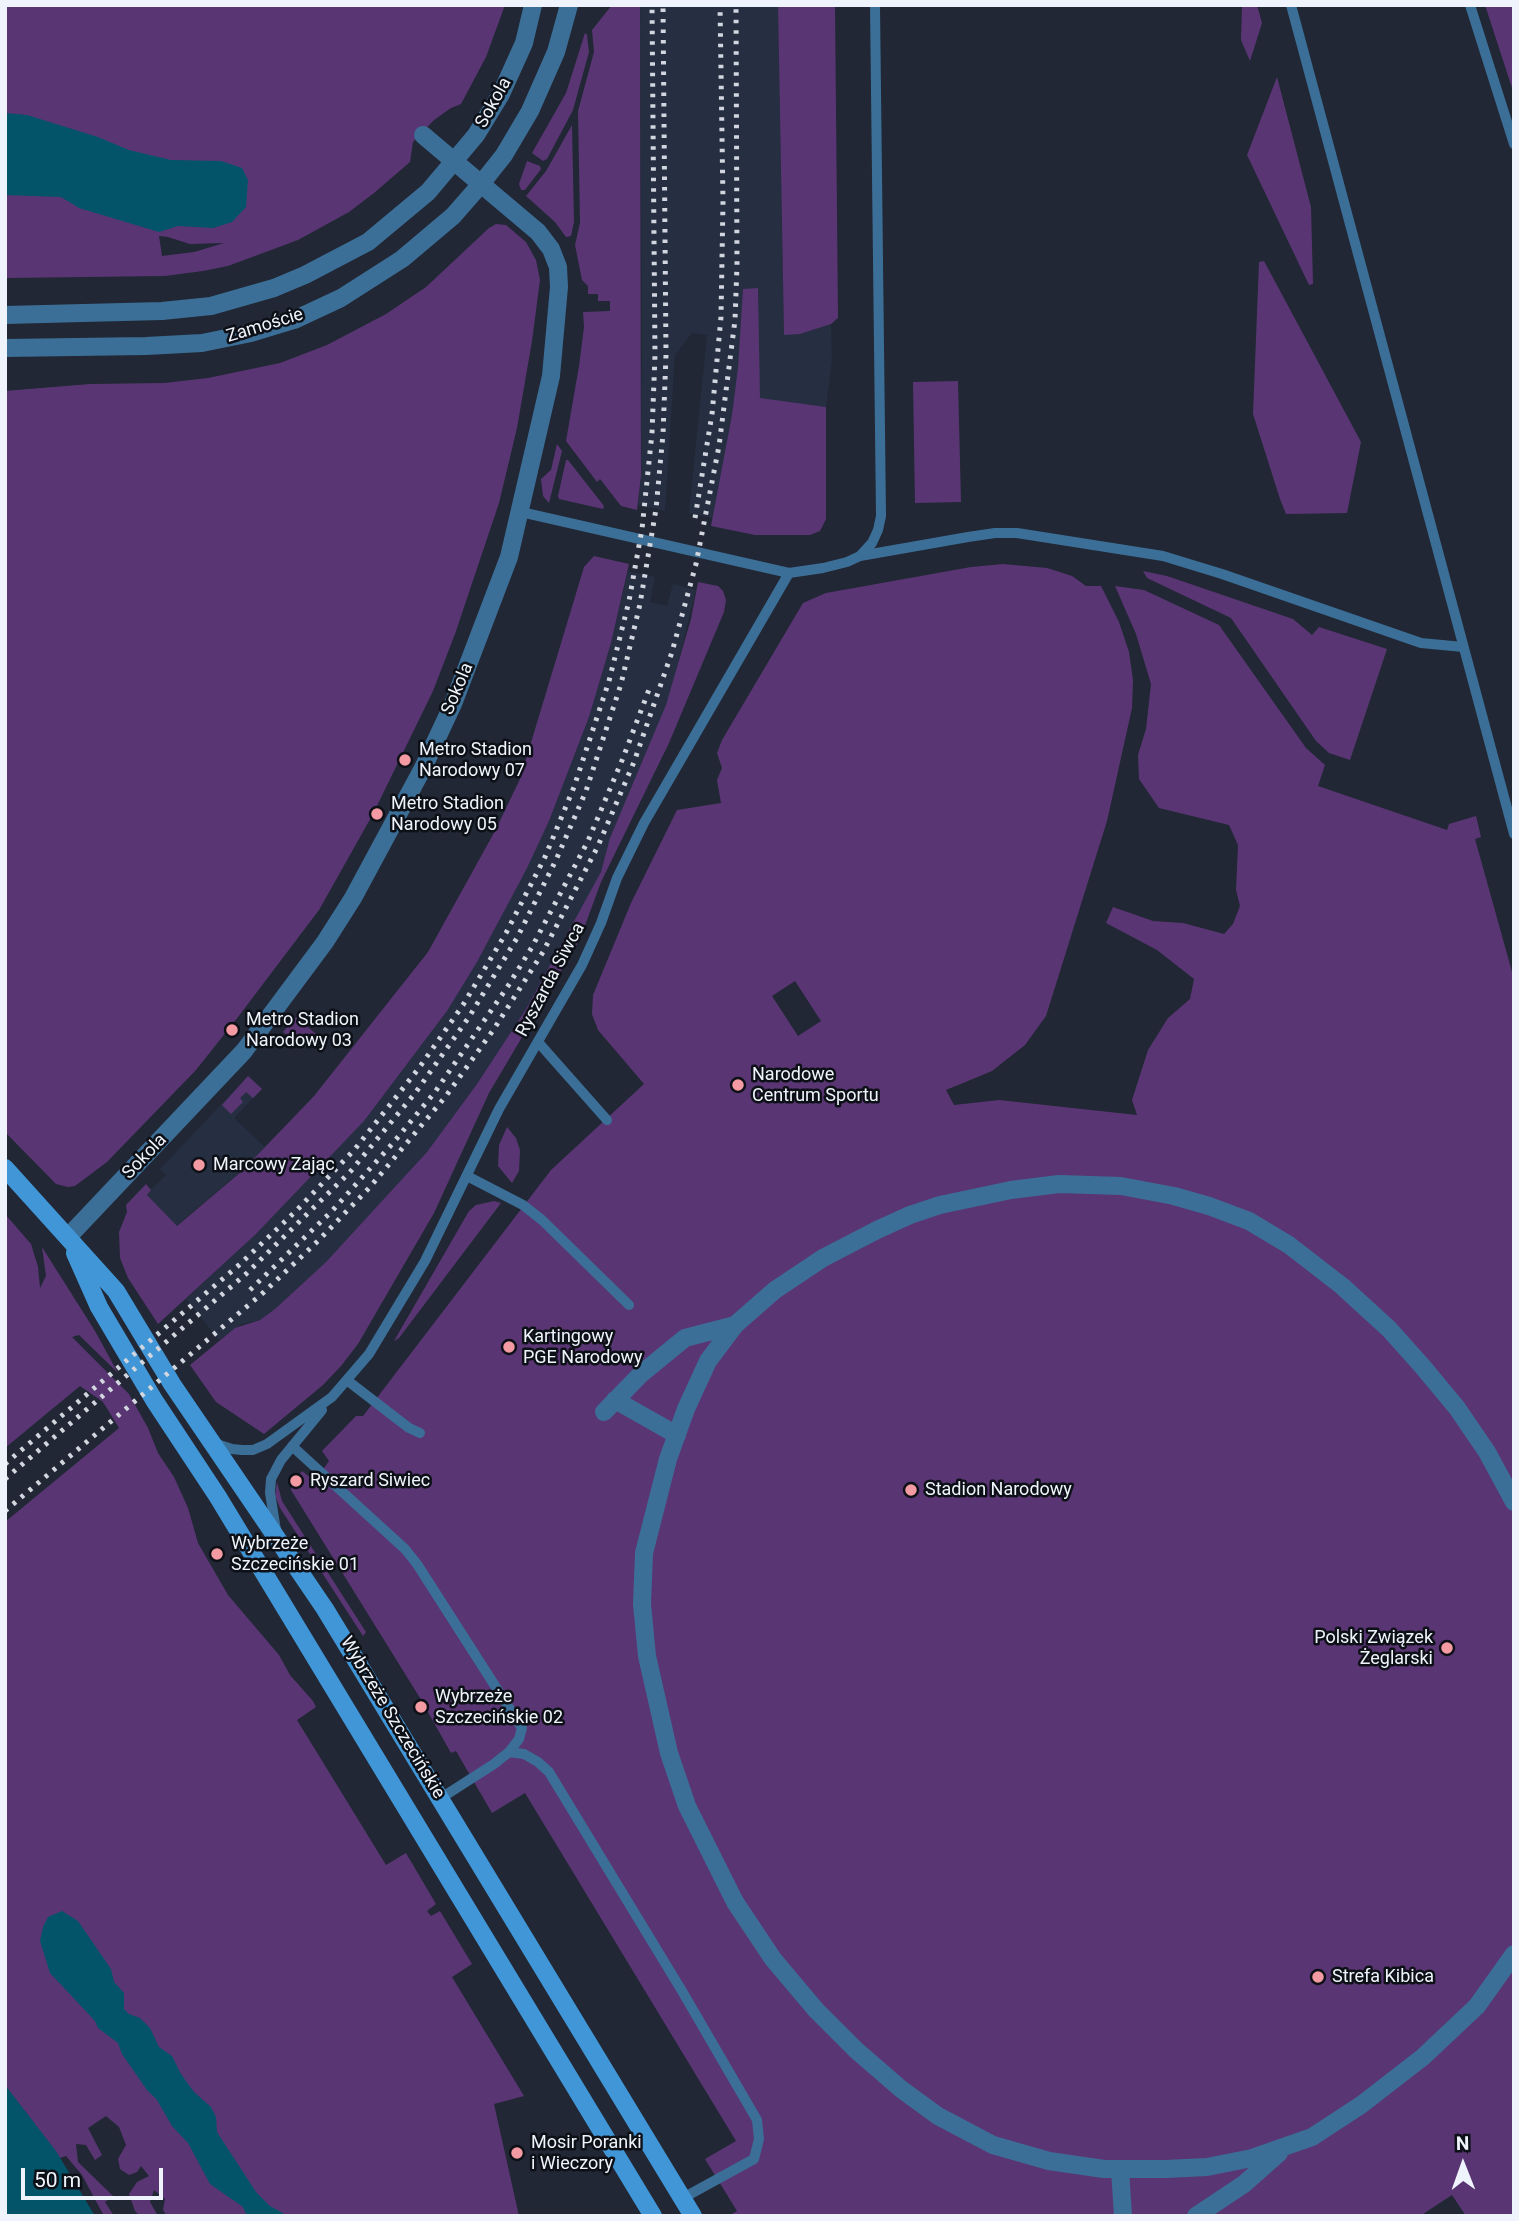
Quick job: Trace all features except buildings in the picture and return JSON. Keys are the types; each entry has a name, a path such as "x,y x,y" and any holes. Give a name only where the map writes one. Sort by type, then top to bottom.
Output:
{"main road":[{"name":"Wybrzeże Szczecińskie","path":"5,1168 116,1291 172,1384 325,1609 693,2216"},
{"name":"Wybrzeże Szczecińskie","path":"68,1237 99,1307 154,1400 218,1497 653,2216"}],"street":[{"name":"Sokola","path":"68,1237 244,1051 285,999 353,898 418,779 453,704 509,557 551,376 559,287 558,267 545,239 455,162 476,135 501,94 524,43 533,5"},
{"name":"Sokola","path":"481,184 503,155 530,111 556,52 569,5"},
{"path":"424,135 455,162"},
{"name":"Zamoście","path":"5,315 162,312 211,306 247,297 305,275 368,242 428,192 455,162"},
{"name":"Zamoście","path":"5,348 202,343 251,333 294,320 341,298 402,259 453,216 481,184"},
{"path":"1514,1502 1488,1452 1457,1408 1389,1329 1342,1286 1289,1245 1249,1221 1174,1196 1121,1186 1059,1184 1011,1190 940,1205 910,1215 823,1258 775,1290 735,1325 708,1361 677,1435 655,1502 644,1553 642,1604 647,1656 668,1753 687,1806 735,1902 773,1959 816,2010 856,2050 901,2089 938,2116 993,2145 1049,2161 1120,2169 1207,2167 1252,2158 1312,2137 1353,2111 1423,2057 1476,2006 1514,1954"},
{"path":"677,1435 609,1406 640,1374 685,1338 735,1325"},
{"path":"1196,2216 1244,2185 1286,2146"},
{"path":"1120,2169 1123,2216"}],"lane":[{"path":"860,556 872,543 881,516 875,5"},
{"path":"1291,5 1514,834"},
{"path":"1470,5 1514,144"},
{"path":"521,512 789,573 847,562 860,556 995,533 1017,533 1163,556 1421,643 1463,647"},
{"name":"Ryszarda Siwca","path":"278,1539 270,1493 271,1479 281,1460 369,1354 425,1261 499,1109 582,965 601,923 617,877 644,823 789,573"},
{"path":"538,1042 607,1120"},
{"path":"467,1176 523,1205 542,1220 629,1305"},
{"path":"348,1381 409,1428 421,1433"},
{"name":"Ryszarda Siwca","path":"214,1443 232,1449 259,1448 332,1397"},
{"path":"292,1446 405,1549 522,1728 519,1739 509,1752 441,1798"},
{"path":"509,1752 524,1754 549,1772 757,2120 759,2139 754,2159 683,2198"}],"shaded area":[{"path":"5,5 505,5 486,57 461,104 434,120 413,142 410,162 349,212 298,240 228,266 165,276 5,278","holes":["159,236 190,244 224,243 194,252 162,256"]},
{"path":"612,5 640,5 641,476 637,510 621,506 600,479 597,482 566,441 579,366 584,327 583,312 610,311 610,301 598,301 598,294 588,294 588,286 582,280 575,245 580,223 578,111 594,52 592,30"},
{"path":"640,5 778,5 784,334 800,334 831,324 832,360 826,407 760,399 719,490 713,518 689,513 707,335 692,333 675,355 665,511 638,505 641,476 642,360"},
{"path":"778,5 835,5 838,318 831,324 800,334 784,335"},
{"path":"1242,5 1257,5 1262,23 1250,61 1241,40"},
{"path":"1485,5 1514,5 1514,94"},
{"path":"585,33 589,52 573,110 547,159 543,161 532,153 566,93"},
{"path":"1277,77 1311,207 1313,284 1309,285 1247,155"},
{"path":"572,125 574,222 571,236 566,237 555,222 526,196 546,171"},
{"path":"527,161 540,166 541,169 525,190 521,190 519,184"},
{"path":"496,224 506,225 526,242 536,260 540,280 532,341 517,428 499,503 433,691 373,814 319,910 238,1017 196,1070 107,1162 75,1186 56,1184 5,1132 5,391 90,384 164,383 208,378 280,363 327,345 386,314 426,287"},
{"path":"1264,261 1361,442 1347,513 1286,514 1280,499 1253,414 1259,262"},
{"path":"758,288 760,398 826,407 826,519 820,531 810,535 755,535 711,526 732,415 743,289"},
{"path":"958,381 961,502 915,503 913,382"},
{"path":"557,444 562,451 549,503 543,496 541,479 551,470"},
{"path":"566,460 604,506 603,509 559,499"},
{"path":"594,556 629,564 611,643 589,717 549,821 477,962 447,1011 364,1121 255,1235 158,1324 128,1278 120,1258 119,1232 127,1212 126,1205 146,1184 151,1190 147,1195 177,1226 242,1171 314,1096 428,952 495,831 520,779 584,567"},
{"name":"Stadion Narodowy","path":"1003,564 1047,568 1072,576 1086,586 1101,586 1119,622 1129,652 1133,680 1132,708 1107,821 1046,1016 1025,1045 992,1071 946,1090 954,1105 999,1100 1137,1115 1132,1100 1148,1050 1168,1018 1190,999 1194,979 1157,950 1106,923 1113,907 1153,921 1183,923 1224,934 1233,924 1240,906 1236,890 1238,845 1229,825 1159,808 1139,779 1138,755 1146,729 1151,684 1136,634 1115,586 1144,590 1219,625 1306,748 1325,765 1318,786 1447,830 1449,824 1476,816 1481,837 1475,839 1514,979 1514,2216 1466,2216 1452,2195 1420,2216 733,2216 737,2211 705,2159 736,2141 525,1793 492,1813 456,1751 451,1753 420,1698 291,1490 292,1484 302,1471 315,1481 329,1461 322,1451 356,1416 363,1416 551,1170 644,1084 598,1030 592,1014 593,995 631,903 677,810 721,803 717,780 722,768 717,753 722,740 803,603 826,593 971,567","holes":["795,981 821,1021 798,1036 772,996"]},
{"path":"628,571 655,577 650,602 667,606 673,584 696,590 665,716 592,893 526,1009 477,1084 427,1152 326,1262 275,1309 260,1320 242,1324 219,1340 186,1299 255,1235 364,1121 447,1011 495,929 549,821 589,717 611,643"},
{"path":"1143,571 1167,576 1293,619 1312,635 1319,627 1387,649 1350,760 1329,753 1316,741 1231,618 1147,578"},
{"path":"698,582 718,586 723,591 726,600 724,612 669,743 601,882 580,939 489,1093 434,1213 358,1344 323,1385 264,1434 216,1402 190,1365 235,1328 260,1320 275,1309 326,1262 427,1152 477,1084 526,1009 601,872 610,838 666,705 691,619"},
{"path":"296,1017 316,1034 305,1047 283,1032"},
{"path":"248,1076 262,1089 234,1118 267,1149 176,1226 146,1194 166,1175 160,1169"},
{"path":"248,1076 262,1089 253,1098 246,1092 240,1098 243,1102 231,1114 222,1105"},
{"path":"507,1127 516,1138 520,1150 519,1171 512,1183 498,1166 499,1145"},
{"path":"494,1201 501,1203 399,1338 394,1341 469,1211 476,1205"},
{"path":"5,1214 31,1244 38,1267 40,1288 46,1276 42,1247 95,1331 118,1373 79,1335 72,1337 129,1394 158,1453 174,1477 188,1508 198,1543 228,1595 279,1655 290,1675 313,1701 316,1707 297,1720 386,1865 406,1853 436,1904 427,1911 431,1916 440,1911 472,1964 452,1977 524,2096 494,2104 519,2216 167,2216 163,2210 165,2199 154,2190 150,2202 158,2216 140,2216 135,2211 129,2194 137,2182 149,2176 141,2166 137,2172 129,2175 120,2169 118,2159 126,2145 119,2127 106,2116 88,2128 102,2155 95,2160 86,2145 76,2144 78,2162 113,2196 105,2202 114,2216 104,2216 82,2175 66,2156 60,2158 5,2085 5,1522 119,1428 103,1402 80,1386 5,1448"},
{"path":"277,1482 282,1501 366,1632 363,1636 280,1508 275,1496"}],"water":[{"path":"5,113 27,115 98,137 129,150 171,160 221,161 242,168 248,180 246,207 232,222 213,228 178,226 159,232 79,208 61,197 5,195"},
{"path":"62,1911 78,1921 111,1969 114,1982 124,1993 124,2009 140,2018 150,2028 159,2047 172,2056 194,2092 211,2107 216,2117 217,2132 256,2192 270,2206 288,2216 247,2216 243,2207 210,2184 188,2143 172,2126 157,2100 122,2054 118,2043 98,2028 95,2021 50,1973 40,1941 48,1917"},
{"path":"5,2085 56,2151 95,2216 5,2216"}],"railway":[{"path":"5,1464 239,1265 296,1211 355,1149 419,1068 463,1005 506,933 545,857 574,787 609,681 629,601 642,529 652,433 655,355 652,5"},
{"path":"5,1479 246,1274 350,1172 416,1092 469,1017 517,938 556,860 586,791 621,684 640,604 656,509 663,434 666,355 663,5"},
{"path":"695,518 712,414 721,317 723,202 720,5"},
{"path":"5,1511 264,1292 370,1187 446,1096 494,1029 543,952 598,846 634,762 672,652 696,564 719,446 735,320 736,5"},
{"path":"250,1290 332,1211 393,1143 435,1092 508,986 532,947 588,841 650,687"}],"place":[{"name":"Metro Stadion Narodowy 07","path":"405,760"},
{"name":"Metro Stadion Narodowy 05","path":"377,814"},
{"name":"Metro Stadion Narodowy 03","path":"232,1030"},
{"name":"Narodowe Centrum Sportu","path":"738,1085"},
{"name":"Marcowy Zając","path":"199,1165"},
{"name":"Kartingowy PGE Narodowy","path":"509,1347"},
{"name":"Ryszard Siwiec","path":"296,1481"},
{"name":"Stadion Narodowy","path":"911,1490"},
{"name":"Wybrzeże Szczecińskie 01","path":"217,1554"},
{"name":"Polski Związek Żeglarski","path":"1447,1648"},
{"name":"Wybrzeże Szczecińskie 02","path":"421,1707"},
{"name":"Strefa Kibica","path":"1318,1977"},
{"name":"Mosir Poranki i Wieczory","path":"517,2153"}]}
